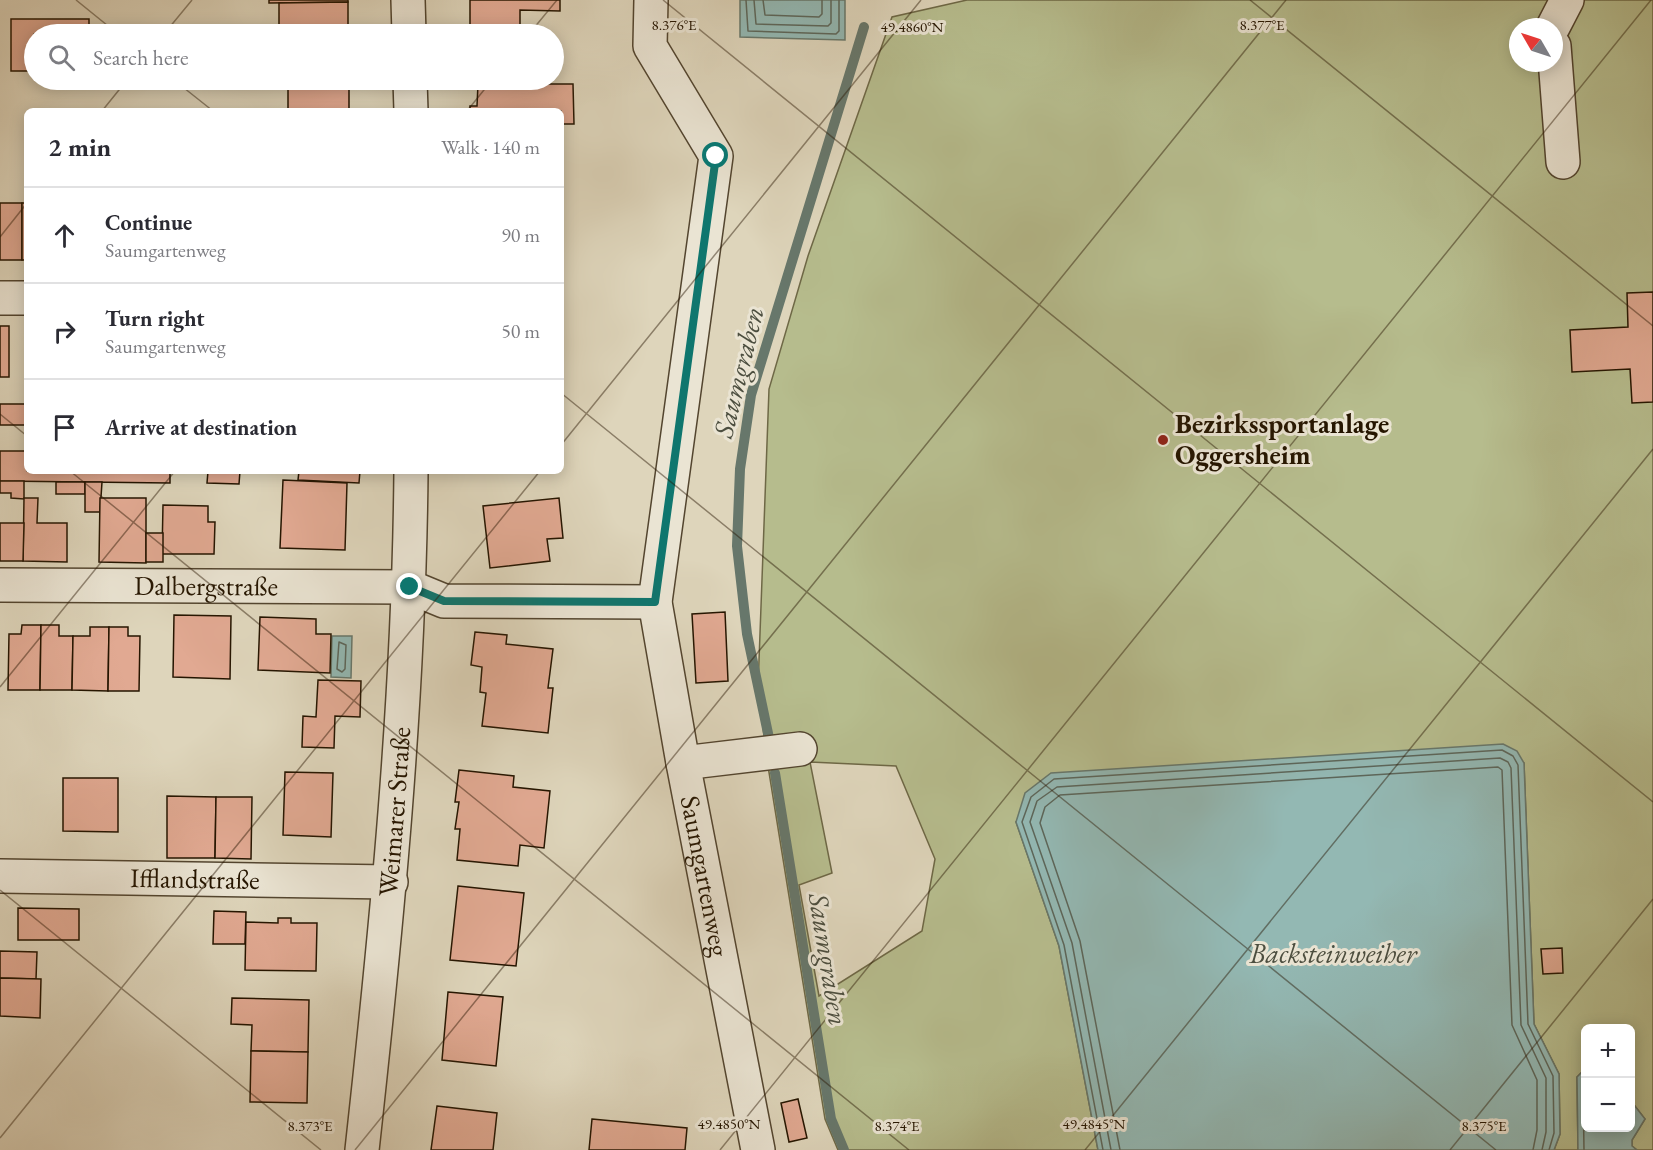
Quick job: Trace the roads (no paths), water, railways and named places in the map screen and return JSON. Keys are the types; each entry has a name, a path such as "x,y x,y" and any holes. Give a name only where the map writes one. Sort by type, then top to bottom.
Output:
{"street":[{"path":"408,0 409,24"},
{"name":"Saumgartenweg","path":"651,0 650,46 716,156 655,602 683,763 758,1150"},
{"path":"1557,18 1567,0"},
{"path":"1556,72 1563,162"},
{"path":"410,90 411,108"},
{"path":"0,298 24,298"},
{"name":"Weimarer Straße","path":"362,1150 391,882 410,587 411,474"},
{"name":"Dalbergstraße","path":"0,585 410,587"},
{"path":"410,587 444,601 655,602"},
{"path":"683,763 800,749"},
{"name":"Ifflandstraße","path":"0,876 391,882"}],"water":[{"path":"740,0 845,0 845,40 740,37"},
{"path":"332,636 352,636 351,678 331,677"},
{"name":"Backsteinweiher","path":"1503,744 1517,751 1524,763 1534,1024 1559,1074 1560,1134 1554,1150 1098,1150 1059,946 1016,822 1025,793 1051,773"},
{"path":"1581,1073 1581,1132 1635,1132 1635,1106 1645,1119 1632,1140 1632,1146 1637,1150 1578,1150 1577,1077"}],"waterway":[{"name":"Saumgraben","path":"769,738 747,634 737,546 740,469 751,395 864,27"},
{"name":"Saumgraben","path":"775,773 831,1119 844,1150"}],"place":[{"name":"Bezirkssportanlage Oggersheim","path":"1163,440"}]}
